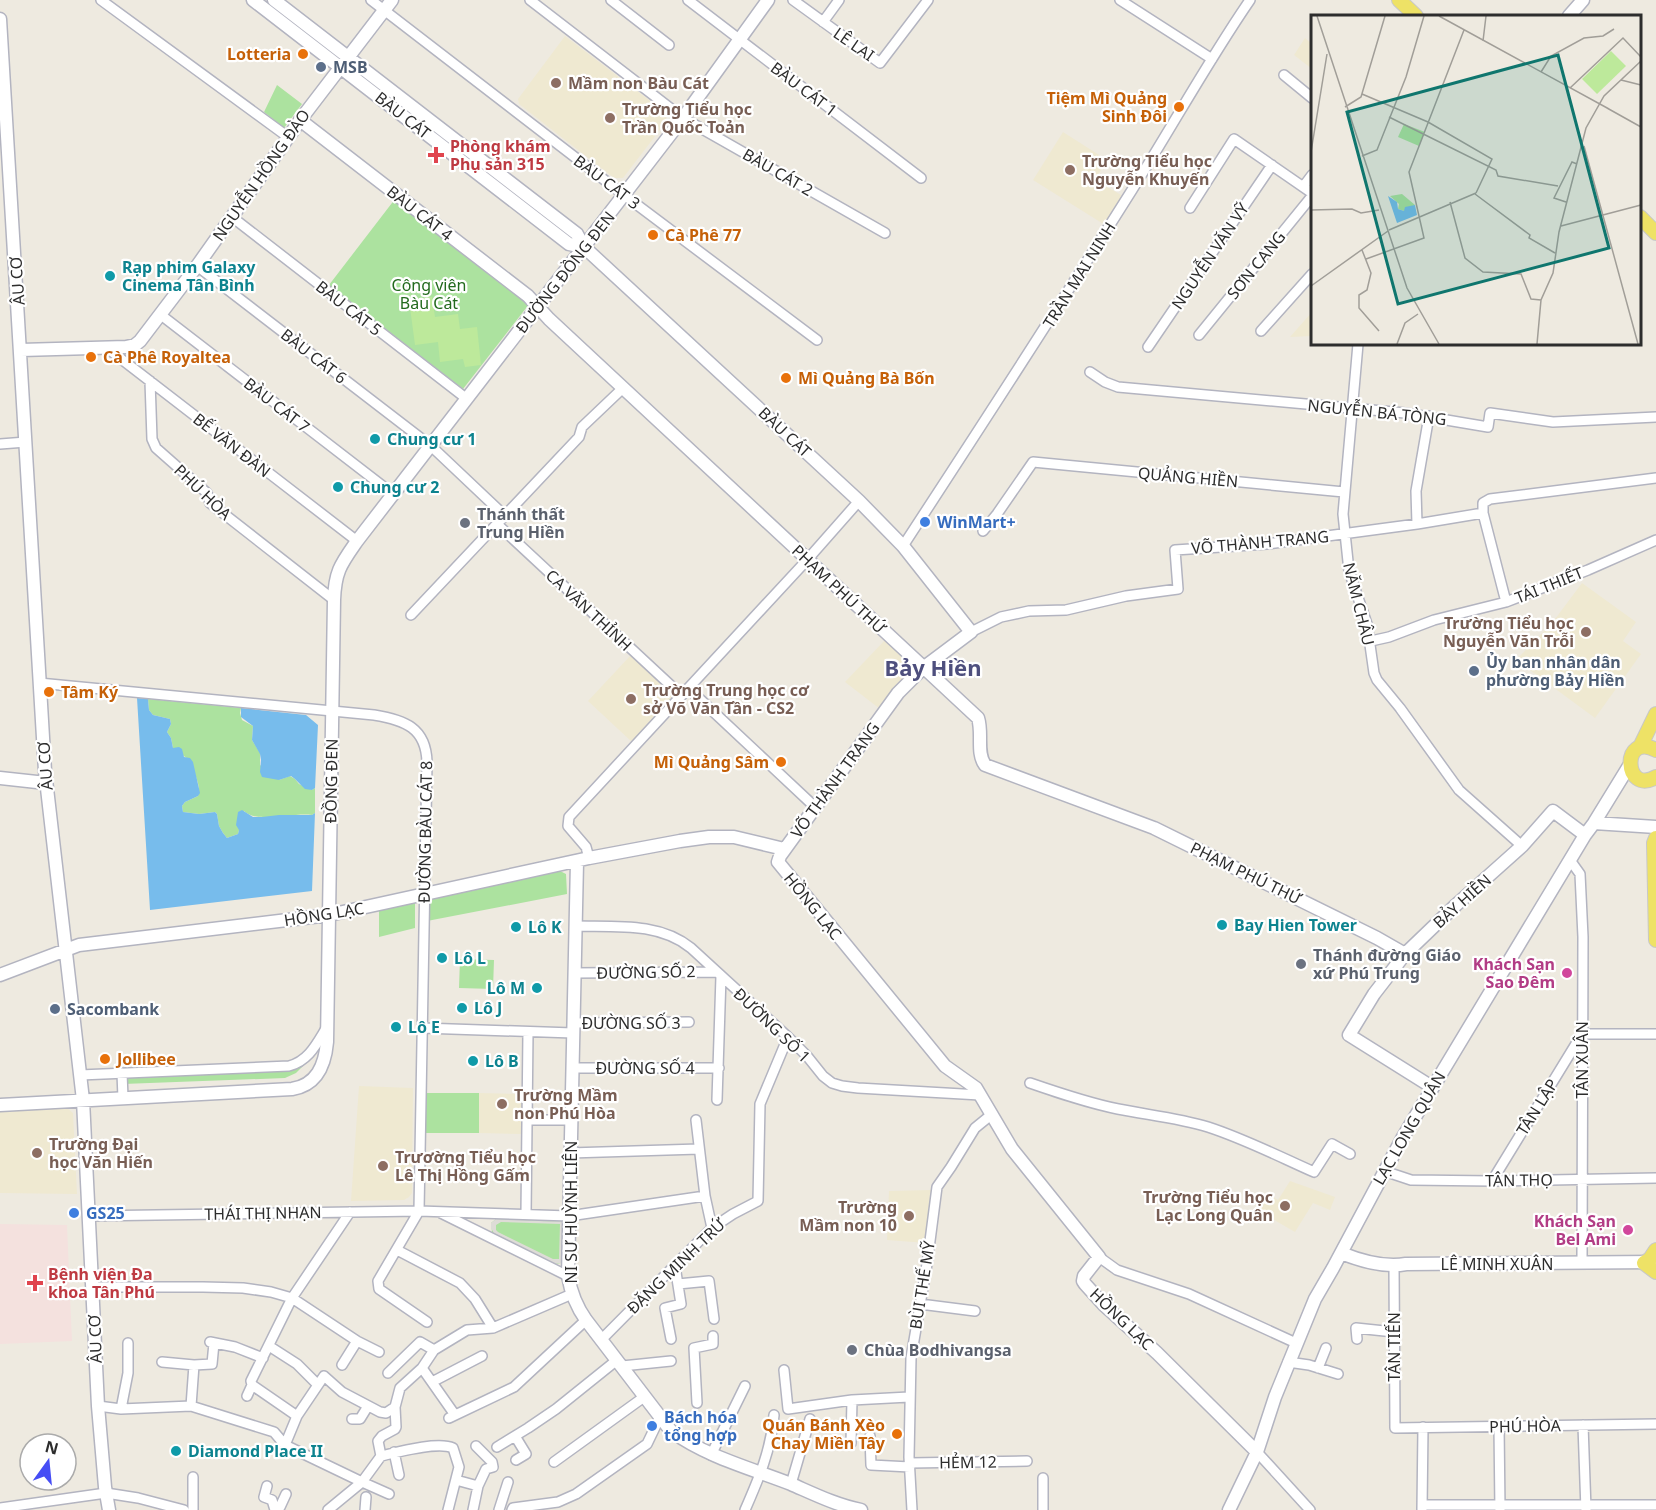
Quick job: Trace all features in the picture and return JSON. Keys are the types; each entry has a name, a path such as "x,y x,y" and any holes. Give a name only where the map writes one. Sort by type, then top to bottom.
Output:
{"main road":[{"path":"1398,0 1415,15"},
{"path":"1410,0 1427,15"},
{"path":"1641,218 1656,232"},
{"path":"1641,230 1656,244"},
{"path":"1656,714 1640,747 1629,760 1629,766 1637,778 1647,780 1656,777"},
{"path":"1640,747 1650,747 1656,750"},
{"path":"1656,838 1654,843 1656,940"},
{"path":"1656,1250 1650,1259 1656,1272"}],"street":[{"path":"101,0 288,137"},
{"name":"BÀU CÁT","path":"253,0 344,62 466,156 577,234 584,247 859,501 903,546 971,632"},
{"name":"BÀU CÁT","path":"274,0 344,62"},
{"name":"BÀU CÁT 3","path":"371,0 817,340"},
{"name":"NGUYỄN HỒNG ĐÀO","path":"21,350 126,347 135,345 143,339 300,120 392,0"},
{"name":"BÀU CÁT 2","path":"530,0 683,118 885,233"},
{"path":"611,0 669,45"},
{"name":"BÀU CÁT 1","path":"688,0 921,178"},
{"name":"ĐƯỜNG ĐỒNG ĐEN","path":"357,541 683,118 768,0"},
{"name":"LÊ LAI","path":"793,0 880,63 928,0"},
{"path":"824,22 839,0"},
{"path":"1120,0 1212,59"},
{"name":"TRẦN MAI NINH","path":"903,546 1026,359 1250,0"},
{"path":"1570,15 1583,0"},
{"name":"ÂU CƠ","path":"0,20 46,783 81,1075 98,1406 109,1510"},
{"path":"1284,75 1311,97"},
{"name":"BÀU CÁT 4","path":"300,120 528,296 538,307"},
{"path":"1190,208 1234,139 1311,194"},
{"name":"NGUYỄN VĂN VỸ","path":"1148,346 1272,165"},
{"path":"1303,187 1311,176"},
{"name":"SƠN CANG","path":"1199,335 1311,196"},
{"name":"BÀU CÁT 5","path":"232,217 467,399"},
{"name":"BÀU CÁT 6","path":"197,266 431,446 501,520"},
{"path":"1261,331 1311,275"},
{"name":"PHẠM PHÚ THỨ","path":"538,307 978,718 981,732 981,758 987,767 1154,828 1405,954"},
{"name":"BÀU CÁT 7","path":"161,315 393,494"},
{"name":"NĂM CHÂU","path":"1358,345 1342,508 1349,571 1367,624 1371,641 1372,667 1377,680 1459,790 1522,846"},
{"name":"BẾ VĂN ĐÀN","path":"107,348 357,541"},
{"name":"NGUYỄN BÁ TÒNG","path":"1090,372 1118,387 1429,416 1488,427 1490,413 1553,422 1656,417"},
{"name":"PHÚ HÒA","path":"150,381 152,439 156,448 207,493 210,503 334,600"},
{"path":"411,615 579,437 582,427 623,387"},
{"path":"1417,524 1416,491 1429,416"},
{"path":"0,444 26,442"},
{"name":"QUẢNG HIỀN","path":"983,531 1033,462 1344,492"},
{"name":"VÕ THÀNH TRANG","path":"784,849 909,681 971,632 1001,617 1029,611 1066,610 1126,596 1178,589 1175,550 1267,544 1417,524 1483,513 1483,503 1490,499 1656,478"},
{"path":"589,858 586,847 568,826 569,818 859,501"},
{"path":"1483,513 1506,602"},
{"name":"CA VĂN THỈNH","path":"501,520 684,692 815,807"},
{"name":"TÁI THIẾT","path":"1371,641 1389,637 1434,620 1506,602 1656,540"},
{"name":"ĐỒNG ĐEN","path":"0,1105 292,1089 301,1087 315,1078 321,1069 326,1053 327,1027 335,583 338,570 357,541"},
{"name":"ĐƯỜNG BÀU CÁT 8","path":"39,683 374,715 397,720 416,731 422,738 427,762 418,1211"},
{"name":"LẠC LONG QUÂN","path":"1229,1510 1257,1452 1288,1362 1315,1299 1383,1171 1629,766"},
{"path":"0,778 46,783"},
{"name":"BẢY HIỀN","path":"1432,1087 1349,1035 1374,994 1405,954 1522,846 1553,811 1585,835"},
{"path":"1594,823 1656,827"},
{"name":"HỒNG LẠC","path":"0,975 65,949 87,944 328,915 589,858 680,841 718,837 747,839 784,849 779,859 780,866 935,1055 947,1068 973,1085 1012,1149 1099,1257 1084,1276 1085,1284 1257,1452"},
{"name":"TÂN XUÂN","path":"1570,860 1580,874 1583,937 1582,1263"},
{"name":"NI SƯ HUỲNH LIÊN","path":"577,862 568,1276 572,1294 586,1320 671,1431 711,1455 791,1484 840,1506 861,1510"},
{"name":"ĐƯỜNG SỐ 1","path":"575,926 644,928 675,937 688,945 788,1038 824,1076 839,1085 980,1095"},
{"name":"ĐƯỜNG SỐ 2","path":"574,973 719,974"},
{"path":"717,1100 719,974"},
{"name":"ĐƯỜNG SỐ 3","path":"422,1028 528,1032 689,1022"},
{"path":"81,1075 292,1065 306,1058 327,1027"},
{"path":"525,1214 528,1032"},
{"path":"1582,1034 1656,1034"},
{"name":"TÂN LẬP","path":"1492,1181 1582,1034"},
{"name":"ĐẶNG MINH TRỨ","path":"601,1340 712,1228 733,1214 758,1202 760,1104 788,1038"},
{"name":"ĐƯỜNG SỐ 4","path":"572,1068 718,1068"},
{"path":"122,1073 123,1098"},
{"path":"1030,1083 1116,1109 1184,1120 1208,1127 1314,1172 1332,1144 1350,1154"},
{"name":"BÙI THẾ MỸ","path":"912,1510 909,1397 912,1344 927,1264 937,1187 975,1128 991,1115"},
{"path":"528,1120 571,1120"},
{"path":"696,1120 705,1196 712,1228"},
{"path":"570,1153 699,1149"},
{"name":"TÂN THỌ","path":"1383,1171 1411,1180 1656,1178"},
{"name":"THÁI THỊ NHẠN","path":"89,1216 418,1211 569,1215 705,1196"},
{"path":"418,1211 378,1281 379,1289 427,1322"},
{"name":"THÁI THỊ NHẠN","path":"437,1211 568,1276"},
{"path":"247,1396 252,1385 251,1381 292,1298 350,1212"},
{"path":"397,1250 460,1283 475,1299 493,1328"},
{"name":"LÊ MINH XUÂN","path":"1341,1253 1368,1262 1394,1266 1406,1264 1650,1263"},
{"path":"1099,1257 1117,1270 1189,1294 1296,1343"},
{"path":"671,1339 665,1308 681,1304 675,1266"},
{"name":"TÂN TIẾN","path":"1394,1266 1395,1428"},
{"path":"678,1284 709,1281 714,1319"},
{"path":"93,1287 243,1288 271,1292 292,1298 357,1341 379,1352"},
{"path":"381,1456 379,1438 395,1429 395,1407 400,1388 422,1368 434,1350 467,1330 493,1328 572,1294"},
{"path":"920,1304 975,1311"},
{"path":"422,1368 452,1417 514,1387 586,1320"},
{"path":"1357,1339 1356,1328 1394,1332"},
{"path":"697,1403 694,1348 713,1344 713,1336"},
{"path":"342,1365 357,1341"},
{"path":"162,1362 212,1364 212,1342 235,1347 263,1358"},
{"path":"388,1373 420,1342 434,1350"},
{"path":"121,1409 128,1373 128,1344"},
{"path":"269,1346 321,1380 368,1406 386,1413 395,1407"},
{"path":"1318,1368 1326,1348"},
{"path":"432,1382 482,1356"},
{"path":"497,1447 556,1409 619,1363 671,1361"},
{"path":"1288,1362 1338,1374"},
{"path":"191,1406 195,1365"},
{"path":"784,1370 788,1409 852,1400 909,1397"},
{"path":"285,1445 297,1416 321,1380"},
{"path":"252,1385 297,1416"},
{"path":"711,1455 745,1386"},
{"path":"554,1461 644,1397"},
{"path":"851,1443 852,1400"},
{"path":"98,1406 121,1409 191,1406 274,1432 285,1445 389,1494"},
{"path":"352,1419 360,1419 368,1406"},
{"path":"745,1510 761,1474 772,1437 774,1415"},
{"path":"512,1510 513,1508 558,1506 647,1444 660,1417"},
{"path":"791,1484 810,1419"},
{"name":"PHÚ HÒA","path":"1395,1428 1656,1424"},
{"path":"1583,1425 1586,1508"},
{"path":"1499,1426 1500,1508"},
{"path":"1423,1427 1422,1508 1586,1508 1656,1505"},
{"path":"515,1436 526,1454 516,1460"},
{"name":"HẺM 12","path":"870,1437 870,1465 1027,1461"},
{"path":"328,1510 362,1482 381,1456 413,1448 447,1445 453,1448 459,1467 448,1510"},
{"path":"473,1510 478,1486 486,1469 493,1467 492,1462 476,1446"},
{"path":"394,1452 399,1475"},
{"path":"1257,1452 1310,1510"},
{"path":"193,1477 193,1510"},
{"path":"1043,1478 1043,1510"},
{"path":"456,1480 478,1486"},
{"path":"500,1510 508,1482"},
{"path":"267,1486 264,1497 272,1500 276,1510"},
{"path":"0,1508 106,1493 138,1498 184,1510"},
{"path":"276,1510 286,1494"},
{"path":"365,1510 366,1497"}],"shaded area":[{"name":"Trường Tiểu học Trần Quốc Toản","path":"565,36 666,113 666,122 623,178 614,178 519,104 518,99"},
{"path":"1305,38 1311,43 1311,68 1294,55"},
{"name":"Trường Tiểu học Nguyễn Khuyến","path":"1063,132 1107,160 1095,180 1123,196 1105,225 1033,180"},
{"path":"1311,313 1311,336 1290,337"},
{"name":"Trường Tiểu học Nguyễn Văn Trỗi","path":"1582,583 1636,622 1623,641 1641,654 1595,718 1516,660 1552,623"},
{"path":"885,640 915,668 880,709 845,682"},
{"name":"Trường Trung học cơ sở Võ Văn Tần - CS2","path":"631,655 674,696 632,742 588,701"},
{"name":"Trươờng Tiểu học Lê Thị Hồng Gấm","path":"359,1086 413,1088 412,1193 404,1200 351,1201"},
{"name":"Trường Mầm non Phú Hòa","path":"479,1093 524,1094 524,1134 479,1133"},
{"name":"Trường Đại học Văn Hiến","path":"67,1108 73,1113 77,1194 0,1193 0,1112"},
{"name":"Trường Tiểu học Lạc Long Quân","path":"1290,1181 1335,1197 1330,1210 1313,1203 1295,1232 1257,1210 1266,1193 1278,1200"},
{"name":"Trường Mầm non 10","path":"932,1190 926,1243 887,1240 889,1191"},
{"path":"496,1219 563,1222 565,1225 563,1263 553,1264 495,1235 491,1223","holes":["501,1222 560,1224 559,1259 553,1259 496,1230 496,1225"]},
{"name":"Bệnh viện Đa khoa Tân Phú","path":"0,1224 67,1225 72,1341 0,1344"}],"green space":[{"path":"277,85 302,104 284,128 264,112"},
{"name":"Công viên Bàu Cát","path":"395,199 530,303 463,389 329,285"},
{"path":"432,297 435,317 458,314 460,329 477,327 481,365 465,367 463,359 440,362 438,342 415,345 409,300"},
{"path":"148,699 241,708 242,720 253,726 252,740 260,753 260,765 279,780 290,776 299,784 312,790 315,788 315,813 258,817 244,811 238,834 227,838 219,826 215,812 199,814 183,812 182,806 185,802 198,796 199,792 192,762 173,748 167,732 171,724 170,719 153,715 149,710"},
{"path":"560,871 566,874 567,894 427,921 431,897"},
{"path":"415,903 415,928 379,937 379,909"},
{"path":"460,959 494,960 493,989 459,988"},
{"path":"312,1057 296,1073 285,1078 123,1084 123,1076 284,1071 297,1069"},
{"path":"425,1093 479,1093 479,1133 425,1133"},
{"path":"496,1219 563,1222 561,1263 557,1264 492,1232 491,1223"}],"water":[{"path":"137,698 148,699 149,710 153,715 170,719 171,724 167,732 173,748 182,749 184,757 190,758 193,762 200,793 185,802 182,806 183,812 199,814 215,812 219,826 227,838 238,834 239,830 236,825 238,812 242,810 253,817 312,815 315,813 312,891 150,910"},
{"path":"241,708 306,715 318,725 315,788 305,789 291,776 279,780 262,777 260,754 252,740 253,726 241,717"}],"place":[{"name":"Lotteria","path":"303,54"},
{"name":"MSB","path":"321,67"},
{"name":"Mầm non Bàu Cát","path":"556,83"},
{"name":"Tiệm Mì Quảng Sinh Đôi","path":"1179,107"},
{"name":"Trường Tiểu học Trần Quốc Toản","path":"610,118"},
{"name":"Phòng khám Phụ sản 315","path":"436,155"},
{"name":"Trường Tiểu học Nguyễn Khuyến","path":"1070,170"},
{"name":"Cà Phê 77","path":"653,235"},
{"name":"Rạp phim Galaxy Cinema Tân Bình","path":"110,276"},
{"name":"Cà Phê Royaltea","path":"91,357"},
{"name":"Mì Quảng Bà Bốn","path":"786,378"},
{"name":"Chung cư 1","path":"375,439"},
{"name":"Chung cư 2","path":"338,487"},
{"name":"WinMart+","path":"925,522"},
{"name":"Thánh thất Trung Hiền","path":"465,523"},
{"name":"Trường Tiểu học Nguyễn Văn Trỗi","path":"1586,632"},
{"name":"Ủy ban nhân dân phường Bảy Hiền","path":"1474,671"},
{"name":"Tâm Ký","path":"49,692"},
{"name":"Trường Trung học cơ sở Võ Văn Tần - CS2","path":"631,699"},
{"name":"Mì Quảng Sâm","path":"781,762"},
{"name":"Bay Hien Tower","path":"1222,925"},
{"name":"Lô K","path":"516,927"},
{"name":"Lô L","path":"442,958"},
{"name":"Thánh đường Giáo xứ Phú Trung","path":"1301,964"},
{"name":"Khách Sạn Sao Đêm","path":"1567,973"},
{"name":"Lô M","path":"537,988"},
{"name":"Lô J","path":"462,1008"},
{"name":"Sacombank","path":"55,1009"},
{"name":"Lô E","path":"396,1027"},
{"name":"Jollibee","path":"105,1059"},
{"name":"Lô B","path":"473,1061"},
{"name":"Trường Mầm non Phú Hòa","path":"502,1104"},
{"name":"Trường Đại học Văn Hiến","path":"37,1153"},
{"name":"Trươờng Tiểu học Lê Thị Hồng Gấm","path":"383,1166"},
{"name":"Trường Tiểu học Lạc Long Quân","path":"1285,1206"},
{"name":"GS25","path":"74,1213"},
{"name":"Trường Mầm non 10","path":"909,1216"},
{"name":"Khách Sạn Bel Ami","path":"1628,1230"},
{"name":"Bệnh viện Đa khoa Tân Phú","path":"35,1283"},
{"name":"Chùa Bodhivangsa","path":"852,1350"},
{"name":"Bách hóa tổng hợp","path":"652,1426"},
{"name":"Quán Bánh Xèo Chay Miền Tây","path":"897,1434"},
{"name":"Diamond Place II","path":"176,1451"}],"district":[{"name":"Bảy Hiền","path":"933,667"}]}
